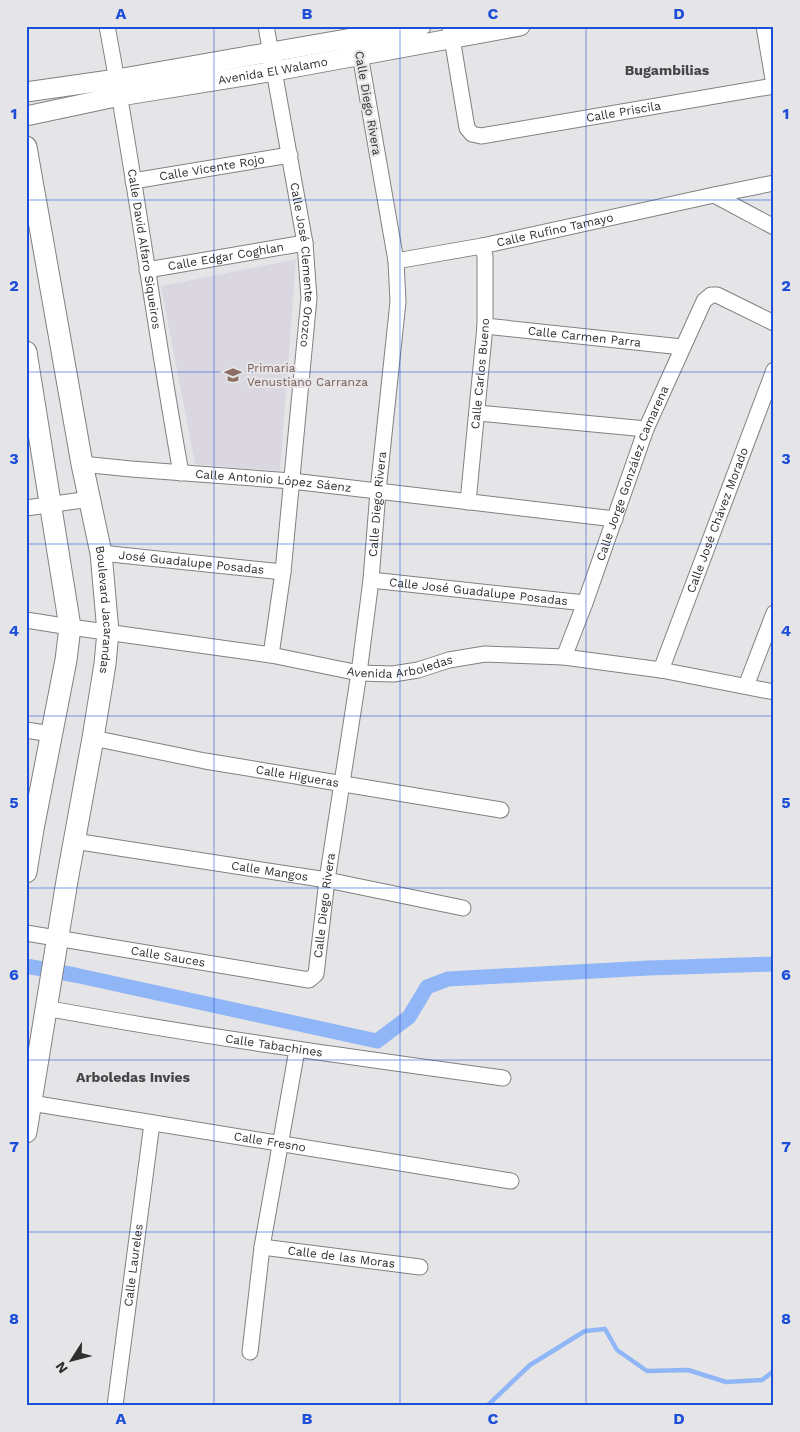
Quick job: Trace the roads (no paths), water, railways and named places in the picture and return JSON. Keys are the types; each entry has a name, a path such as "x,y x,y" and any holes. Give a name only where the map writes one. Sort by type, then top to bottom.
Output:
{"main road":[{"name":"Boulevard Jacarandas","path":"26,147 82,464 100,553 108,632 105,664 93,738 26,1132"},
{"path":"26,352 70,627 66,660 30,829 26,872"}],"street":[{"name":"Calle David Alfaro Siqueiros","path":"107,26 181,473"},
{"name":"Calle José Clemente Orozco","path":"266,26 305,243 310,298 283,572 270,655"},
{"name":"Avenida El Walamo","path":"26,116 118,88 356,32 421,26"},
{"name":"Avenida El Walamo","path":"26,92 118,88 275,71 360,56 451,32 520,26"},
{"path":"764,26 774,86"},
{"name":"Calle Diego Rivera","path":"309,980 316,974 327,880 359,672 371,580 378,491 398,302 396,261 356,32"},
{"name":"Calle Priscila","path":"451,32 467,128 472,134 480,136 774,86"},
{"name":"Calle Vicente Rojo","path":"133,181 290,155"},
{"name":"Calle Rufino Tamayo","path":"396,261 482,246 774,183"},
{"path":"714,195 774,226"},
{"name":"Calle Edgar Coghlan","path":"147,270 305,243"},
{"name":"Calle Carlos Bueno","path":"468,502 486,326 485,256 482,246"},
{"name":"Calle Jorge González Camarena","path":"564,657 585,604 646,429 704,301 711,295 717,295 774,323"},
{"name":"Calle Carmen Parra","path":"486,326 682,347"},
{"name":"Calle José Chávez Morado","path":"661,670 774,370"},
{"path":"478,413 646,429"},
{"name":"Calle Antonio López Sáenz","path":"82,464 292,482 615,519"},
{"path":"26,508 90,499"},
{"name":"José Guadalupe Posadas","path":"100,553 283,572"},
{"name":"Calle José Guadalupe Posadas","path":"371,580 585,604"},
{"path":"746,686 774,613"},
{"name":"Avenida Arboledas","path":"26,620 270,655 359,672 393,674 418,670 450,660 485,654 564,657 661,670 774,692"},
{"path":"26,730 51,734"},
{"name":"Calle Higueras","path":"93,738 205,761 501,810"},
{"name":"Calle Mangos","path":"74,841 327,880 463,908"},
{"name":"Calle Sauces","path":"26,933 309,980"},
{"name":"Calle Tabachines","path":"46,1008 160,1029 297,1050 503,1078"},
{"path":"250,1352 262,1247 297,1050"},
{"name":"Calle Fresno","path":"31,1104 511,1181"},
{"name":"Calle Laureles","path":"115,1406 152,1123"},
{"name":"Calle de las Moras","path":"262,1247 420,1267"}],"waterway":[{"path":"26,966 377,1041 409,1017 427,987 448,979 649,968 774,964"},
{"path":"487,1406 530,1365 585,1331 605,1329 617,1350 647,1371 688,1370 726,1382 762,1380 774,1371"}],"place":[{"name":"Primaria Venustiano Carranza","path":"233,375"}],"district":[{"name":"Bugambilias","path":"667,70"},
{"name":"Arboledas Invies","path":"133,1077"}]}
